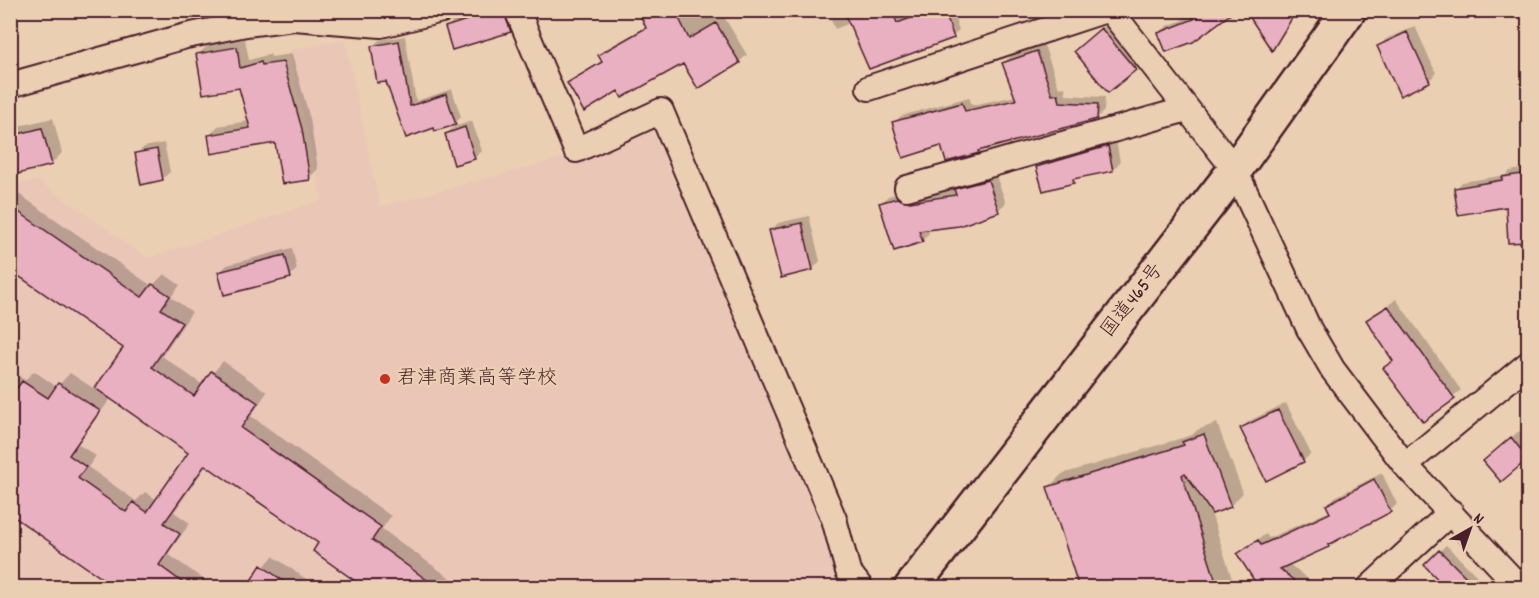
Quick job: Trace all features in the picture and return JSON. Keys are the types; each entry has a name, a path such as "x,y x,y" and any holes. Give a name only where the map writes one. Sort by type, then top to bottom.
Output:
{"highway":[{"name":"国道465号","path":"911,588 1235,170 1349,10"}],"street":[{"path":"10,85 186,36 246,24 309,15 381,25 442,10"},
{"path":"517,10 576,150 661,111 834,519 848,571 861,588"},
{"path":"869,88 1108,10 1235,170 1309,329 1333,370 1406,465 1513,580 1524,588"},
{"path":"907,188 1187,109"},
{"path":"1406,465 1528,364"},
{"path":"1371,587 1451,512"}],"shaded area":[{"name":"君津商業高等学校","path":"345,40 380,207 581,153 649,120 810,499 843,587 11,588 11,185 37,180 148,258 322,200 288,50"}],"building":[{"path":"503,10 511,32 452,50 445,27"},
{"path":"638,10 675,10 689,39 716,23 740,63 698,89 683,64 622,98 618,91 584,112 567,83 602,62 598,55 646,28"},
{"path":"843,10 892,10 897,23 933,10 944,10 954,38 869,69"},
{"path":"1188,10 1236,10 1193,42 1166,52 1158,33 1194,19"},
{"path":"1245,10 1297,10 1272,51"},
{"path":"1101,28 1136,70 1108,93 1074,51"},
{"path":"1407,32 1430,82 1400,96 1377,46"},
{"path":"399,41 410,106 446,94 456,125 435,131 434,128 406,138 386,82 377,83 371,46"},
{"path":"237,47 240,68 261,62 262,65 283,62 302,129 310,180 282,184 275,143 211,154 208,135 250,128 239,88 203,94 196,54"},
{"path":"1037,51 1052,95 1058,94 1060,102 1098,104 1097,119 978,151 979,153 946,162 941,146 903,158 892,122 962,103 965,111 1016,100 1002,63"},
{"path":"465,127 475,159 454,165 445,134"},
{"path":"42,128 52,165 10,176 10,136"},
{"path":"1108,146 1113,171 1073,179 1074,183 1043,191 1036,167"},
{"path":"157,149 163,180 141,185 135,153"},
{"path":"1528,173 1528,242 1508,243 1506,207 1458,215 1454,188"},
{"path":"988,180 999,212 959,226 919,231 923,242 894,251 879,203 897,198 910,202 956,195 954,189"},
{"path":"10,206 142,297 152,284 170,296 161,309 182,323 152,367 194,396 211,371 258,403 241,428 381,527 372,540 438,588 365,588 313,551 318,543 205,465 164,523 180,534 159,565 190,588 116,588 10,514 10,398 22,381 48,398 58,383 100,411 69,455 86,467 78,478 126,512 133,502 147,512 188,453 95,388 123,348 10,270"},
{"path":"802,223 813,270 781,278 769,230"},
{"path":"285,255 291,278 224,295 218,272"},
{"path":"1388,306 1455,399 1423,422 1383,368 1393,361 1366,320"},
{"path":"1278,410 1304,462 1266,481 1240,428"},
{"path":"1204,434 1231,507 1212,514 1185,473 1182,475 1218,588 1079,588 1047,487 1184,445 1182,442"},
{"path":"1511,437 1528,459 1501,482 1483,461"},
{"path":"1374,479 1391,512 1328,545 1329,547 1280,569 1303,588 1259,588 1237,554 1258,540 1261,545 1330,513 1326,505"},
{"path":"1439,550 1477,588 1446,588 1424,565"},
{"path":"261,565 293,588 246,588"}],"place":[{"name":"君津商業高等学校","path":"385,379"}]}
